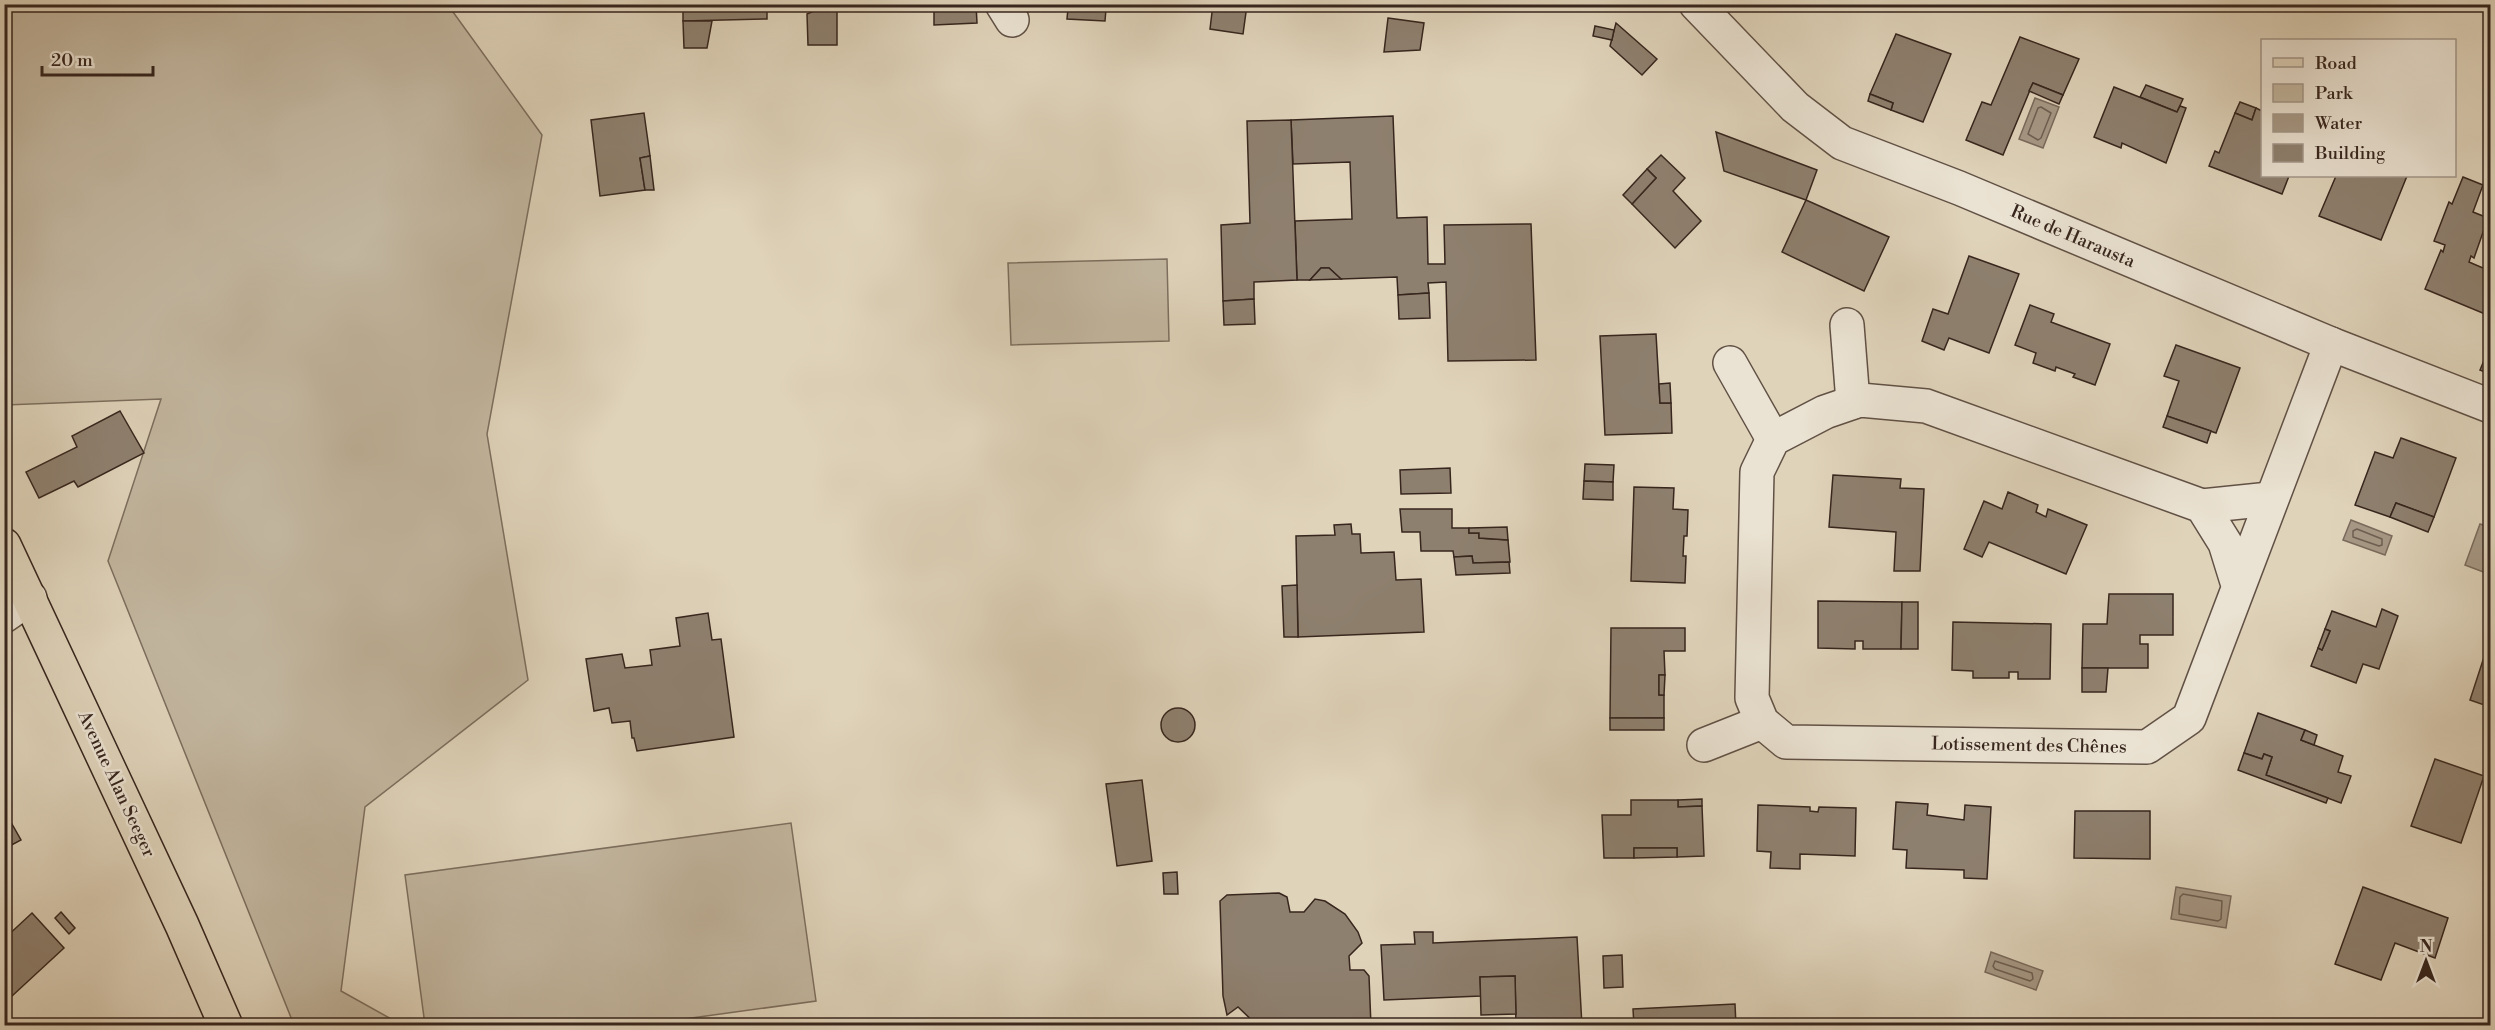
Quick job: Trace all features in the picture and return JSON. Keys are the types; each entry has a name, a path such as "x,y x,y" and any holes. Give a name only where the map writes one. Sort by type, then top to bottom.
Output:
{"main road":[{"name":"Avenue Alan Seeger","path":"4,544 17,607 182,925 226,1026"}],"street":[{"name":"Rue de Harausta","path":"1696,4 1796,107 1842,143 1959,188 2331,344 2490,406"},
{"path":"1847,325 1853,402"},
{"name":"Lotissement des Chênes","path":"1761,722 1786,742 2147,747 2189,718 2270,499 2331,344"},
{"path":"1730,363 1773,439"},
{"path":"1704,745 1761,722 1752,698 1757,472 1773,439 1825,412 1860,399 1926,406 2202,506 2270,499"},
{"path":"2202,506 2225,543 2238,585"}],"green space":[{"path":"4,5 448,5 542,135 487,434 528,680 365,807 341,991 402,1025 294,1025 108,561 161,399 5,405"},
{"path":"1167,259 1169,341 1011,345 1008,263"},
{"path":"791,823 816,1001 633,1026 425,1025 405,875"}],"water":[{"path":"2035,98 2059,107 2043,148 2019,139"},
{"path":"2351,520 2392,536 2385,555 2343,540"},
{"path":"2480,524 2490,527 2490,559 2486,573 2465,565"},
{"path":"2176,887 2231,896 2226,928 2171,919"},
{"path":"1991,952 2043,971 2036,990 1985,972"}],"building":[{"path":"683,4 767,4 767,19 683,21"},
{"path":"815,4 865,4 865,9 837,9 837,45 808,45 807,14 816,10"},
{"path":"934,4 976,4 977,23 934,25"},
{"path":"1213,4 1247,5 1243,34 1210,29"},
{"path":"1068,8 1106,9 1105,21 1067,19"},
{"path":"1388,18 1424,23 1420,50 1384,52"},
{"path":"683,21 712,21 707,48 684,48"},
{"path":"1616,23 1657,59 1642,75 1610,46"},
{"path":"1595,26 1614,30 1612,40 1593,36"},
{"path":"1896,34 1951,54 1923,122 1891,110 1893,103 1870,94"},
{"path":"2020,37 2079,59 2063,95 2033,83 2003,155 1966,140 1982,102 1991,105"},
{"path":"2033,83 2063,95 2059,104 2029,91"},
{"path":"2146,85 2183,99 2177,112 2140,97"},
{"path":"2114,87 2177,112 2180,106 2186,108 2166,163 2122,143 2121,148 2094,137"},
{"path":"1870,94 1893,103 1891,110 1868,101"},
{"path":"2240,102 2256,108 2252,120 2235,113"},
{"path":"2256,108 2261,110 2261,177 2289,177 2282,194 2209,166 2215,151 2219,153 2235,113 2252,120"},
{"path":"644,113 650,156 640,158 645,190 600,196 591,120"},
{"path":"1393,116 1397,218 1427,217 1428,264 1445,264 1444,225 1531,224 1536,360 1448,361 1446,282 1428,283 1429,293 1398,295 1397,277 1341,279 1329,268 1321,268 1310,280 1297,280 1295,221 1352,219 1350,162 1293,164 1291,120"},
{"path":"1291,120 1297,280 1254,282 1254,299 1223,301 1221,225 1250,223 1247,121"},
{"path":"1716,132 1817,170 1806,200 1724,171"},
{"path":"1661,155 1685,178 1673,191 1701,221 1675,248 1632,204 1656,178 1647,169"},
{"path":"650,156 654,190 645,190 640,158"},
{"path":"1647,169 1656,178 1632,204 1623,195"},
{"path":"2336,177 2407,177 2381,240 2319,216"},
{"path":"2463,177 2483,185 2473,212 2488,218 2474,258 2471,256 2469,262 2490,271 2490,300 2485,314 2425,289 2445,245 2434,241 2449,202 2452,204"},
{"path":"1806,200 1889,237 1864,291 1782,252"},
{"path":"1969,256 2019,274 1989,353 1949,338 1944,350 1922,341 1933,309 1948,314"},
{"path":"1321,268 1329,268 1341,279 1310,280"},
{"path":"1429,293 1430,318 1399,319 1398,295"},
{"path":"1254,299 1255,324 1224,325 1223,301"},
{"path":"2030,305 2054,314 2051,322 2110,344 2095,385 2073,377 2075,374 2056,367 2055,371 2033,363 2036,353 2015,345"},
{"path":"1656,334 1660,403 1671,403 1672,433 1605,435 1600,336"},
{"path":"2176,345 2240,368 2216,433 2167,416 2179,381 2164,376"},
{"path":"2485,358 2490,361 2490,374 2480,370"},
{"path":"1670,383 1671,403 1660,403 1659,384"},
{"path":"120,411 144,453 78,487 74,481 39,498 26,472 77,447 72,436"},
{"path":"2167,416 2211,431 2207,443 2163,427"},
{"path":"2401,438 2456,458 2434,517 2396,503 2390,517 2355,505 2375,452 2393,458"},
{"path":"1585,464 1614,465 1613,482 1584,481"},
{"path":"1450,468 1451,493 1401,494 1400,470"},
{"path":"1833,475 1901,479 1900,488 1924,489 1920,571 1894,571 1896,532 1829,527"},
{"path":"1584,481 1613,482 1613,500 1583,499"},
{"path":"1634,487 1674,488 1673,509 1688,510 1687,536 1684,536 1683,556 1686,556 1685,583 1631,581"},
{"path":"2008,492 2038,505 2036,512 2046,517 2048,509 2087,525 2066,574 1989,542 1982,557 1964,549 1984,501 2002,509"},
{"path":"2396,503 2434,517 2428,532 2390,517"},
{"path":"1400,509 1452,509 1452,528 1469,528 1469,533 1479,533 1479,538 1508,540 1510,562 1473,563 1472,556 1454,557 1453,551 1421,551 1420,532 1402,532"},
{"path":"1351,524 1352,534 1360,534 1361,553 1394,552 1396,580 1421,579 1424,632 1298,637 1296,536 1335,535 1334,525"},
{"path":"1507,527 1508,540 1479,538 1479,533 1469,533 1469,528"},
{"path":"1472,556 1473,563 1509,562 1510,573 1456,575 1454,557"},
{"path":"1297,585 1298,637 1284,637 1282,586"},
{"path":"2109,594 2173,594 2173,635 2140,635 2140,644 2148,644 2148,668 2082,668 2083,624 2107,624"},
{"path":"1818,601 1902,602 1901,649 1863,649 1863,641 1855,641 1855,649 1818,648"},
{"path":"1902,602 1918,602 1918,649 1901,649"},
{"path":"2382,609 2398,616 2379,669 2363,664 2356,683 2311,666 2318,648 2322,650 2330,631 2325,629 2332,611 2376,627"},
{"path":"708,613 712,640 721,639 734,737 637,751 634,738 632,738 630,721 612,723 609,708 594,711 586,659 622,654 625,668 652,665 650,650 680,646 676,618"},
{"path":"1953,622 2051,624 2050,679 2018,679 2018,672 2009,672 2009,678 1973,678 1973,671 1952,670"},
{"path":"1611,628 1685,628 1685,651 1664,651 1665,675 1659,675 1659,695 1664,695 1664,718 1610,718"},
{"path":"2325,629 2330,631 2322,650 2318,648"},
{"path":"2485,654 2490,656 2490,707 2470,700"},
{"path":"2082,668 2108,668 2106,692 2082,692"},
{"path":"1659,675 1665,675 1664,695 1659,695"},
{"path":"1178,708 1190,713 1195,725 1190,737 1178,742 1166,737 1161,725 1166,713"},
{"path":"2258,713 2305,730 2301,740 2343,756 2338,772 2351,776 2341,803 2266,775 2272,757 2264,754 2262,759 2244,753"},
{"path":"1610,718 1664,718 1664,730 1610,730"},
{"path":"2305,730 2317,735 2314,745 2301,740"},
{"path":"2244,753 2262,759 2264,754 2272,757 2266,775 2328,798 2326,803 2238,770"},
{"path":"2435,759 2484,776 2461,843 2411,826"},
{"path":"1142,780 1152,861 1117,866 1106,784"},
{"path":"1702,799 1702,806 1678,807 1678,800"},
{"path":"1631,800 1678,800 1678,807 1702,806 1704,856 1677,857 1677,848 1634,848 1634,858 1604,858 1602,815 1631,815"},
{"path":"1896,802 1928,804 1927,815 1964,820 1965,805 1991,807 1987,879 1964,878 1964,870 1906,868 1907,850 1893,849"},
{"path":"1758,805 1810,807 1810,811 1818,812 1819,807 1856,808 1855,856 1800,854 1800,869 1770,868 1771,852 1757,851"},
{"path":"4,810 21,840 4,849"},
{"path":"2075,811 2150,811 2150,859 2074,858"},
{"path":"1634,848 1677,848 1677,857 1634,858"},
{"path":"1177,872 1178,894 1164,894 1163,873"},
{"path":"2363,887 2448,918 2435,958 2395,943 2381,980 2335,964"},
{"path":"1279,893 1287,897 1290,912 1304,912 1315,899 1325,901 1345,914 1358,932 1362,943 1349,956 1350,970 1364,970 1369,976 1371,1026 1258,1026 1238,1007 1227,1015 1223,996 1220,901 1227,895"},
{"path":"61,912 75,928 69,934 55,918"},
{"path":"32,913 64,948 12,996 4,988 4,939"},
{"path":"1414,932 1433,932 1433,943 1577,937 1582,1026 1516,1026 1515,976 1480,977 1481,996 1384,1000 1381,945 1415,944"},
{"path":"1622,955 1623,987 1604,988 1603,956"},
{"path":"1515,976 1516,1014 1481,1015 1480,977"},
{"path":"1735,1004 1736,1026 1634,1026 1633,1009"}]}
